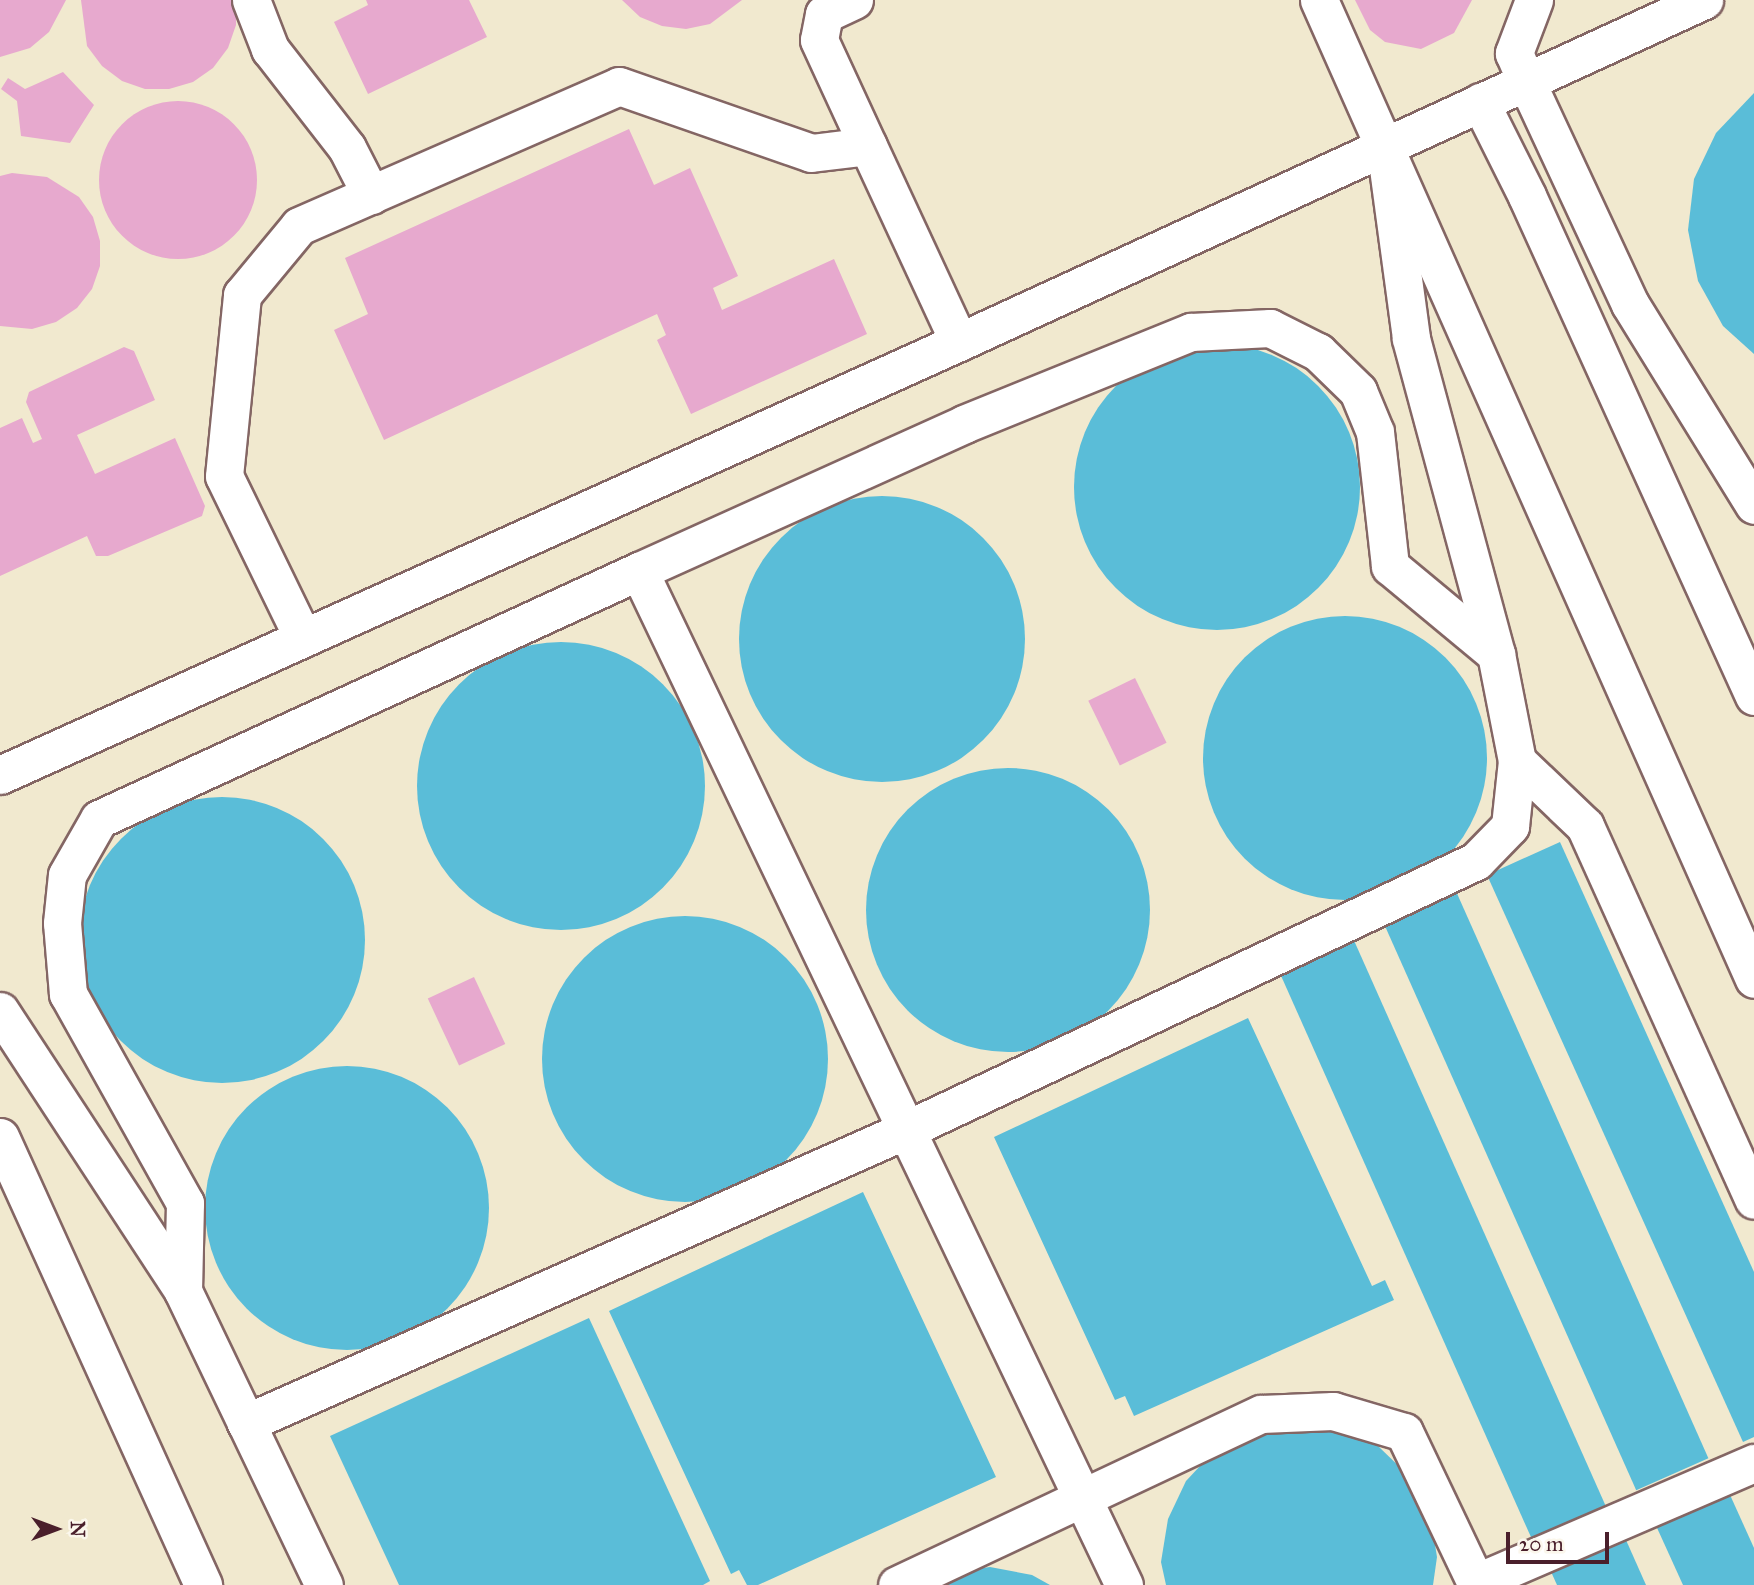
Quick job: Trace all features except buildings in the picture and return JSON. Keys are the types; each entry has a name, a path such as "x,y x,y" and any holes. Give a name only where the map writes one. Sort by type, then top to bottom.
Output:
{"lane":[{"path":"251,0 270,49 347,148 371,195"},
{"path":"854,0 824,14 819,40 960,342"},
{"path":"1319,0 1754,979"},
{"path":"1534,0 1514,53 1526,81 1630,304 1754,505"},
{"path":"0,775 960,342 1704,0"},
{"path":"303,638 224,476 242,295 299,226 619,86 811,153 868,146"},
{"path":"1480,102 1527,196 1754,696"},
{"path":"246,1423 908,1129 1476,861 1510,826 1517,761 1496,654 1411,338 1385,146"},
{"path":"183,1291 185,1203 68,994 62,923 67,875 99,819 964,424 1191,332 1270,328 1318,352 1358,390 1375,432 1390,566 1496,654"},
{"path":"639,571 1125,1585"},
{"path":"1517,761 1585,826 1754,1200"},
{"path":"0,1012 183,1291 324,1585"},
{"path":"0,1137 203,1585"},
{"path":"897,1585 1261,1414 1333,1411 1404,1432 1482,1581 1754,1463"}],"water":[{"path":"1754,93 1754,354 1723,326 1698,281 1688,230 1694,179 1716,133"},
{"path":"1217,344 1245,347 1272,355 1296,368 1318,386 1336,408 1349,432 1357,459 1360,487 1357,515 1349,542 1336,566 1318,588 1296,606 1272,619 1245,627 1217,630 1189,627 1162,619 1138,606 1116,588 1098,566 1085,542 1077,515 1074,487 1077,459 1085,432 1098,408 1116,386 1138,368 1162,355 1189,347"},
{"path":"882,496 910,499 937,507 961,520 983,538 1001,560 1014,584 1022,611 1025,639 1022,667 1014,694 1001,718 983,740 961,758 937,771 910,779 882,782 854,779 827,771 803,758 781,740 763,718 750,694 742,667 739,639 742,611 750,584 763,560 781,538 803,520 827,507 854,499"},
{"path":"1345,616 1386,622 1412,633 1435,648 1455,668 1470,691 1481,717 1487,758 1481,799 1470,825 1455,848 1435,868 1412,883 1386,894 1345,900 1304,894 1278,883 1255,868 1235,848 1220,825 1209,799 1203,758 1209,717 1220,691 1235,668 1255,648 1278,633 1304,622"},
{"path":"561,642 589,645 616,653 641,666 663,684 681,706 694,731 702,758 705,786 702,814 694,841 681,866 663,888 641,906 616,919 589,927 561,930 533,927 506,919 481,906 459,888 441,866 428,841 420,814 417,786 420,758 428,731 441,706 459,684 481,666 506,653 533,645"},
{"path":"1022,768 1036,770 1075,784 1109,809 1134,843 1140,856 1148,882 1148,938 1140,964 1134,977 1109,1011 1075,1036 1062,1042 1036,1050 994,1052 980,1050 941,1036 907,1011 882,977 876,964 868,938 866,896 868,882 882,843 907,809 941,784 954,778 980,770"},
{"path":"222,797 250,800 277,808 313,829 333,849 359,898 365,940 362,968 354,995 333,1031 313,1051 264,1077 222,1083 194,1080 167,1072 131,1051 111,1031 85,982 79,940 82,912 90,885 111,849 131,829 180,803"},
{"path":"1560,842 1754,1272 1754,1437 1743,1442 1487,875"},
{"path":"1455,889 1708,1458 1636,1490 1383,921"},
{"path":"685,916 713,919 740,927 764,940 786,958 804,980 817,1004 825,1031 828,1059 825,1087 817,1114 804,1138 786,1160 764,1178 740,1191 713,1199 685,1202 657,1199 630,1191 606,1178 584,1160 566,1138 553,1114 545,1087 542,1059 545,1031 553,1004 566,980 584,958 606,940 630,927 657,919"},
{"path":"1352,936 1605,1505 1531,1538 1278,969"},
{"path":"1248,1018 1372,1286 1385,1280 1394,1300 1134,1416 1125,1396 1115,1400 994,1137"},
{"path":"361,1066 375,1068 414,1082 448,1107 473,1141 479,1154 487,1180 487,1236 479,1262 473,1275 448,1309 414,1334 401,1340 375,1348 333,1350 319,1348 280,1334 246,1309 221,1275 215,1262 207,1236 205,1194 207,1180 221,1141 246,1107 280,1082 293,1076 319,1068"},
{"path":"863,1192 996,1477 758,1585 747,1585 739,1570 731,1574 609,1311"},
{"path":"589,1318 710,1581 703,1585 399,1585 330,1436"},
{"path":"1340,1427 1378,1446 1409,1476 1430,1514 1437,1557 1433,1585 1166,1585 1161,1562 1168,1519 1186,1481 1216,1449 1254,1429"},
{"path":"1726,1486 1754,1548 1754,1585 1683,1585 1653,1519"},
{"path":"1622,1531 1646,1585 1557,1585 1548,1565"},
{"path":"990,1567 1032,1575 1050,1585 922,1585 947,1573"}]}
